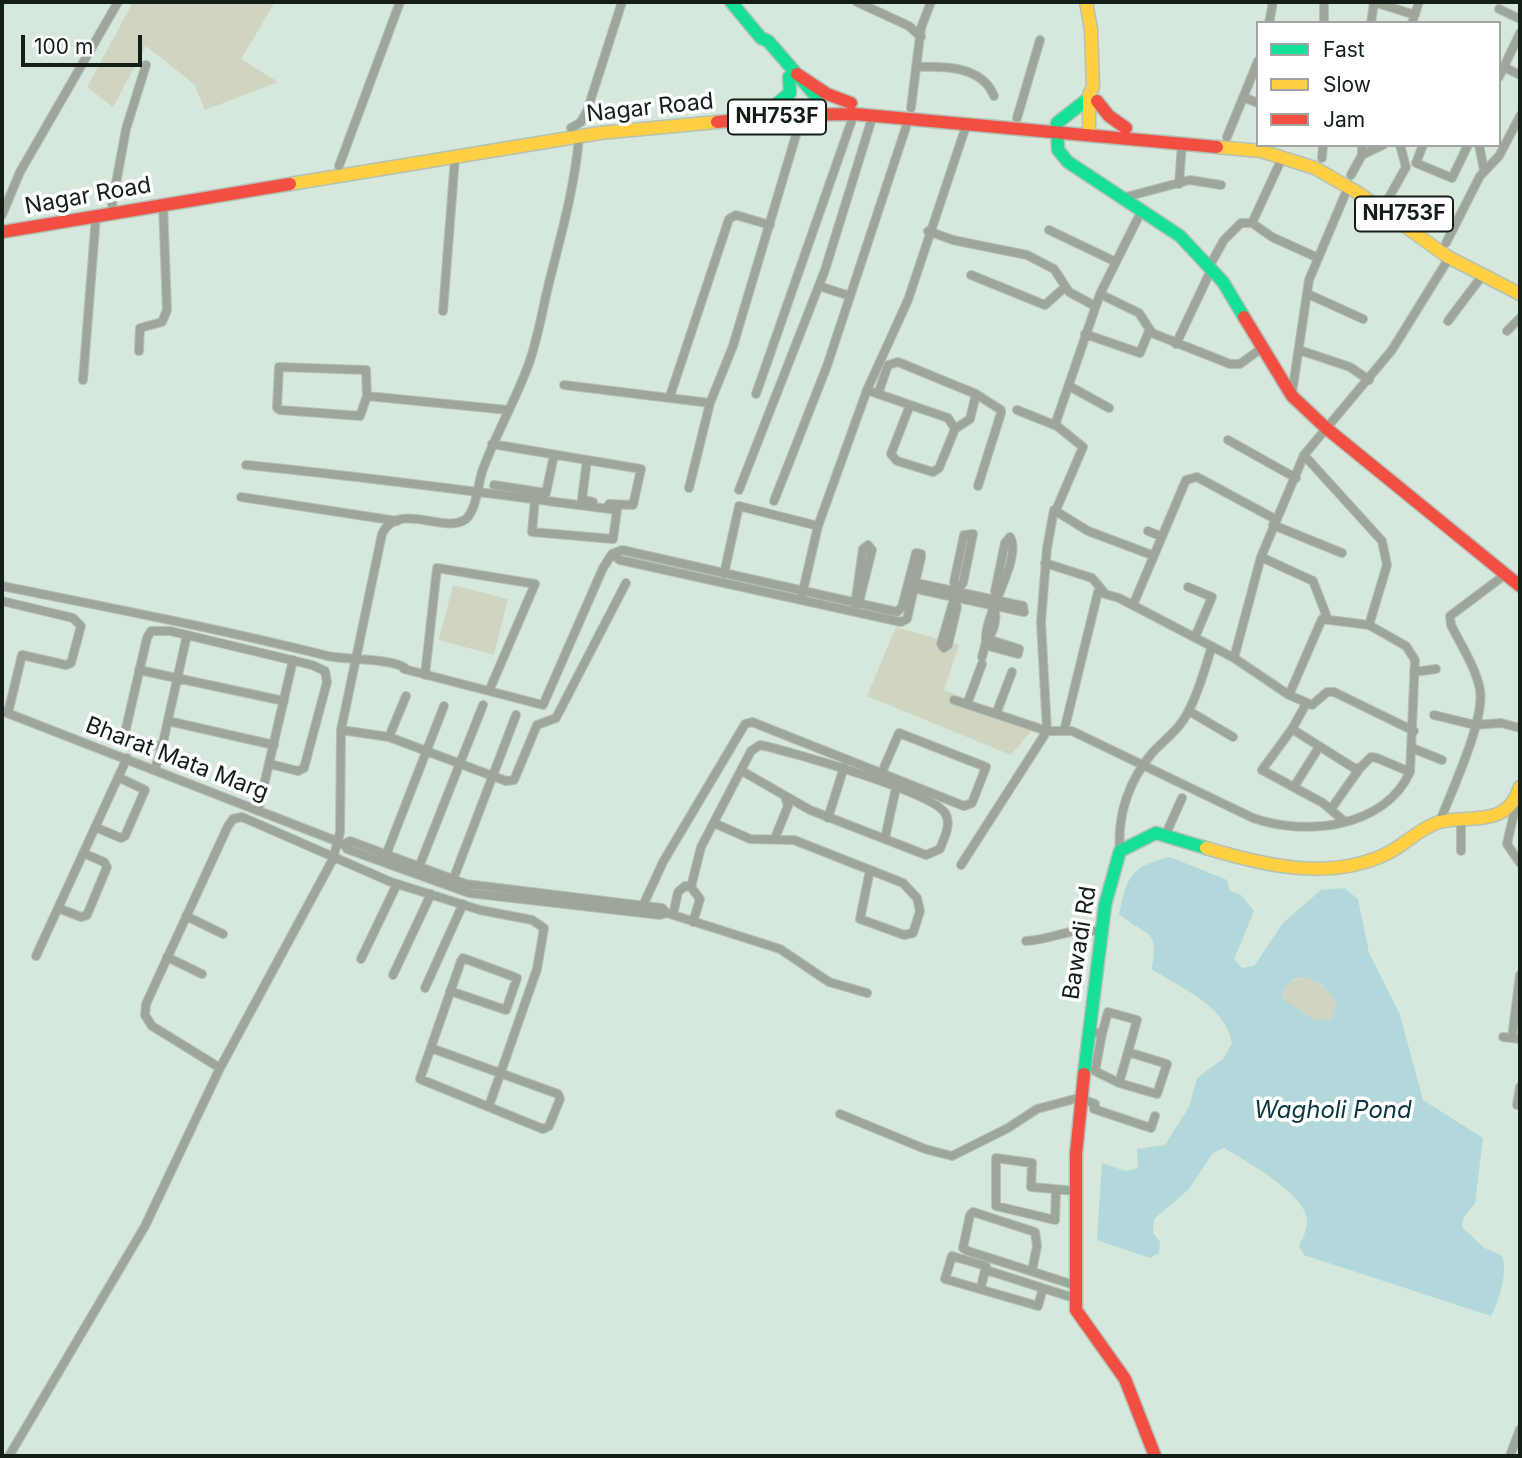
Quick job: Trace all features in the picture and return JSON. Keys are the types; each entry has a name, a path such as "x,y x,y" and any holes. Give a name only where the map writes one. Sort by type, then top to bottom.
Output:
{"main road":[{"path":"731,2 761,38 768,41 793,76 813,111"},
{"path":"1086,2 1091,29 1094,130"},
{"path":"773,107 790,93 793,76"},
{"path":"793,76 853,109"},
{"path":"1093,96 1057,127 1058,150 1068,162 1180,236 1211,267 1292,396 1326,428 1520,586"},
{"path":"1093,96 1109,116 1126,128"},
{"name":"Nagar Road","path":"2,222 339,166 473,149 662,116 773,107 813,111"},
{"name":"Nagar Road","path":"575,132 853,109 1017,118 1057,127"},
{"name":"Nagar Road","path":"853,109 873,115 910,113 967,123 1094,130 1181,143 1323,152 1350,180 1449,258 1520,294"},
{"name":"Nagar Road","path":"1094,130 1126,128 1256,140"},
{"name":"Nagar Road","path":"2,232 455,158 473,149"},
{"name":"Nagar Road","path":"1285,150 1350,180 1387,201 1446,243 1520,283"},
{"path":"1119,851 1147,835 1165,836 1222,854 1310,868 1350,865 1382,857 1411,834 1440,821 1488,820 1519,792"},
{"name":"Bawadi Rd","path":"1119,851 1101,932 1088,1031 1076,1154 1074,1292 1076,1310 1125,1379 1155,1456"}],"street":[{"path":"2,215 20,172 118,2"},
{"path":"339,166 400,2"},
{"path":"241,497 397,521 426,519 457,522 466,519 471,512 492,444 536,341 573,180 575,132 587,111 620,2"},
{"path":"857,2 909,26 920,37"},
{"path":"774,501 827,366 910,113 920,37 930,2"},
{"path":"1269,21 1273,2"},
{"path":"1324,2 1324,21"},
{"path":"1371,21 1374,2 1413,19 1419,2"},
{"path":"1499,9 1520,19"},
{"path":"1501,73 1520,33"},
{"path":"1017,118 1040,40"},
{"path":"112,205 126,129 146,65"},
{"path":"916,67 947,66 982,78 989,83 994,96"},
{"path":"1227,137 1256,66"},
{"path":"1504,67 1520,75"},
{"path":"1242,97 1256,102"},
{"path":"756,394 853,109"},
{"path":"689,488 710,403 733,346 770,225 813,111"},
{"path":"739,490 819,285 873,115"},
{"path":"1446,243 1484,170 1499,156 1520,117"},
{"path":"802,595 818,526 867,390 908,300 928,231 967,123"},
{"path":"1179,184 1181,143"},
{"path":"1292,396 1316,257 1362,155 1362,147"},
{"path":"1362,155 1379,147"},
{"path":"1387,201 1406,167 1401,147"},
{"path":"1422,147 1416,163 1452,178 1467,147"},
{"path":"1479,147 1484,170"},
{"path":"1251,223 1285,150"},
{"path":"443,311 455,158"},
{"path":"1122,198 1200,180 1221,185"},
{"path":"139,351 140,328 162,322 167,310 163,205"},
{"path":"1057,426 1084,334 1100,294 1142,209"},
{"path":"670,396 729,219 736,215 770,225"},
{"path":"83,380 96,216"},
{"path":"1176,344 1211,267 1231,232 1241,223 1251,223 1272,237 1316,257"},
{"path":"1049,230 1116,262"},
{"path":"928,231 953,240 1027,255 1054,268 1065,288 1096,306"},
{"path":"1234,658 1261,557 1304,455 1369,380 1449,258"},
{"path":"971,275 1045,305 1065,288"},
{"path":"1448,321 1482,276"},
{"path":"819,285 850,296"},
{"path":"1100,294 1139,313 1149,331 1176,344 1235,365 1262,348"},
{"path":"1308,294 1363,319"},
{"path":"1507,331 1520,318"},
{"path":"1084,334 1139,353 1149,331"},
{"path":"1299,350 1350,367 1369,380"},
{"path":"878,394 888,365 898,362 976,394 1001,410 1002,419 978,486"},
{"path":"279,367 366,370 367,396 360,416 280,410 277,408 279,367"},
{"path":"1280,376 1286,371 1296,372"},
{"path":"564,385 710,403"},
{"path":"1069,386 1109,408"},
{"path":"867,390 948,418 955,429"},
{"path":"910,405 891,454 897,461 933,472 939,468 955,429 970,419 976,394"},
{"path":"367,396 508,411"},
{"path":"961,865 1047,732 1041,622 1045,564 1056,510 1083,447 1057,426 1017,410"},
{"path":"1228,440 1296,478"},
{"path":"492,444 641,469 633,505 582,499 587,460"},
{"path":"494,485 546,493 554,455"},
{"path":"1304,455 1382,541 1387,565 1370,625"},
{"path":"246,465 367,476 617,510 613,539 532,532 535,499"},
{"path":"1133,605 1160,536 1186,480 1191,477 1218,486 1274,522 1342,553"},
{"path":"718,576 739,506 818,526"},
{"path":"1056,510 1088,531 1152,555"},
{"path":"9,1456 145,1226 220,1068 341,843 341,730 382,534 386,526 397,521"},
{"path":"1148,531 1160,536"},
{"path":"955,595 954,582 964,535 973,534 963,583 955,595 941,644 944,648 948,645 957,607 955,595"},
{"path":"967,704 986,642 993,633 997,616 995,603 997,579 1007,538 1010,537 1012,546 1002,591 995,603"},
{"path":"868,545 872,550 860,598 854,607 863,549 868,545"},
{"path":"2,586 343,659 355,658 388,664 543,705 603,568 612,554 620,560 643,560 718,576 905,621"},
{"path":"1261,557 1313,581 1327,617"},
{"path":"1045,564 1092,578 1103,591 1234,658 1306,704 1312,705 1327,692 1334,692 1414,731"},
{"path":"425,674 437,568 535,584 489,691"},
{"path":"1440,821 1475,725 1480,688 1450,616 1506,574"},
{"path":"341,730 389,737 492,776 514,780 537,725 556,718 626,583"},
{"path":"912,585 995,603"},
{"path":"899,611 912,585"},
{"path":"905,621 912,585"},
{"path":"1188,587 1212,597 1195,637"},
{"path":"1064,731 1095,596 1103,591"},
{"path":"2,601 73,618 80,626 71,663 66,665 22,655 12,698 5,712"},
{"path":"854,607 899,611"},
{"path":"899,611 905,621"},
{"path":"954,700 1047,732 1072,731 1253,818 1280,827 1312,828 1344,821 1378,808 1401,786 1410,772 1414,731 1411,702 1415,660 1406,646 1370,625 1327,617 1318,623 1289,695"},
{"path":"162,747 124,737 139,670 152,631 187,635 293,660 325,671 327,681 304,768 298,771 270,764"},
{"path":"155,769 187,635"},
{"path":"1119,851 1119,824 1129,788 1189,711 1212,646"},
{"path":"258,811 293,660"},
{"path":"1414,672 1436,669"},
{"path":"139,670 284,701"},
{"path":"996,714 1012,671"},
{"path":"2,695 12,698"},
{"path":"389,737 406,696"},
{"path":"1306,704 1292,729 1262,770 1331,809 1344,821"},
{"path":"419,867 483,705"},
{"path":"386,855 443,706"},
{"path":"1189,711 1233,737"},
{"name":"Bharat Mata Marg","path":"5,712 341,843"},
{"path":"453,880 516,715"},
{"path":"1434,715 1475,725 1501,723 1520,728"},
{"path":"168,721 274,745"},
{"path":"642,908 675,841 745,724 752,722 964,806 972,803 986,767 899,733 882,772"},
{"path":"1292,729 1354,768 1360,768"},
{"path":"691,887 701,846 751,751 760,746 844,767 938,806 946,814 948,824 940,849 926,855 828,818 742,771"},
{"path":"1294,787 1319,747"},
{"path":"1412,748 1442,760"},
{"path":"1331,809 1371,757 1410,772"},
{"path":"36,957 127,758"},
{"path":"828,818 844,767"},
{"path":"95,827 121,838 125,836 145,790 118,776"},
{"path":"885,838 896,788"},
{"path":"1518,858 1507,844 1507,836 1519,792"},
{"path":"775,838 788,806 785,796"},
{"path":"1165,836 1182,798"},
{"path":"220,1068 152,1026 145,1015 146,1004 167,957 233,819 242,817 333,859 397,884 463,904 532,920 544,928 537,969 489,1106"},
{"path":"1461,822 1461,851"},
{"path":"714,823 750,839 794,840 903,883 917,898 920,911 913,933 904,935 860,919 870,870"},
{"path":"341,843 350,841 453,880 485,888 642,908"},
{"path":"341,843 354,852 469,893 662,908 670,914 780,949 830,982 867,993"},
{"path":"58,908 81,917 87,915 107,867 104,862 83,853"},
{"path":"361,959 397,884"},
{"path":"670,914 678,892 685,886 691,887 700,899 694,922"},
{"path":"393,975 430,894"},
{"path":"425,988 463,904"},
{"path":"186,916 223,934"},
{"path":"1026,940 1050,938 1074,928 1101,932"},
{"path":"167,957 202,974"},
{"path":"431,1048 558,1094 560,1099 546,1129 421,1079 431,1048 450,991 461,961 467,958 515,976 517,983 506,1010 450,991"},
{"path":"1512,1038 1520,975"},
{"path":"509,1003 522,1007"},
{"path":"1119,1083 1137,1020 1108,1012 1095,1071 1119,1083 1157,1094 1167,1064 1128,1052"},
{"path":"1088,1031 1102,1034"},
{"path":"1517,1105 1520,1087"},
{"path":"840,1114 925,1149 952,1156 1008,1128 1037,1109 1082,1098 1095,1104 1094,1109 1151,1128 1155,1116"},
{"path":"1056,1190 1055,1220 996,1206 996,1158 1032,1163 1031,1187 1076,1191"},
{"path":"1032,1272 1037,1246 1035,1232 973,1212 970,1215 963,1248 1032,1272 1074,1292"},
{"path":"952,1255 986,1266 981,1287 980,1290 945,1279 952,1255"},
{"path":"986,1270 1043,1288 1074,1292"},
{"path":"981,1287 1038,1306 1043,1288"},
{"path":"1510,1456 1520,1429"}],"green space":[{"path":"133,2 275,2 241,59 278,82 205,110 194,84 146,46 113,107 87,87"},
{"path":"453,585 508,599 494,655 439,640"},
{"path":"896,627 959,645 944,690 1036,725 1011,755 867,696"},
{"path":"1309,977 1331,993 1337,1005 1331,1020 1315,1020 1284,1001 1282,993 1290,983"}],"water":[{"name":"Wagholi Pond","path":"1170,857 1227,880 1230,891 1241,895 1254,911 1234,959 1242,968 1254,966 1283,923 1321,890 1344,888 1358,899 1369,953 1400,1015 1423,1100 1483,1138 1475,1203 1463,1218 1462,1227 1483,1247 1502,1256 1503,1278 1491,1316 1304,1255 1299,1246 1307,1219 1296,1199 1273,1179 1224,1148 1213,1153 1188,1190 1154,1219 1153,1233 1160,1242 1159,1253 1150,1258 1097,1240 1102,1163 1125,1171 1138,1168 1137,1149 1165,1145 1189,1107 1197,1078 1224,1058 1232,1043 1228,1030 1212,1008 1152,969 1152,939 1119,914 1125,890 1133,875 1139,869","holes":["1304,977 1324,987 1331,995 1337,1005 1331,1020 1315,1020 1284,1000 1282,993 1294,979"]}],"traffic: fast":[{"path":"731,2 761,38"},
{"path":"761,38 768,41 815,95 821,115"},
{"path":"773,107 790,93 789,77"},
{"path":"1057,123 1089,98"},
{"path":"1057,123 1058,150 1068,162 1180,236 1223,282 1244,317"},
{"path":"1084,1074 1105,905 1120,851 1156,833 1206,848"}],"traffic: slow":[{"path":"1086,2 1091,29 1093,87 1089,95 1089,135"},
{"path":"290,184 600,133 717,122"},
{"path":"1217,147 1261,151 1315,168 1360,194 1448,257 1520,294"},
{"path":"1206,848 1272,865 1295,868 1318,869 1362,863 1384,855 1439,822 1497,814 1514,800 1520,787"}],"traffic: jam":[{"path":"797,74 827,94 851,103"},
{"path":"1097,101 1109,116 1126,128"},
{"path":"717,122 794,115 854,114 1217,147"},
{"path":"2,232 290,184"},
{"path":"1244,317 1292,396 1326,428 1520,586"},
{"path":"1084,1074 1076,1154 1076,1310 1125,1379 1155,1456"}]}
